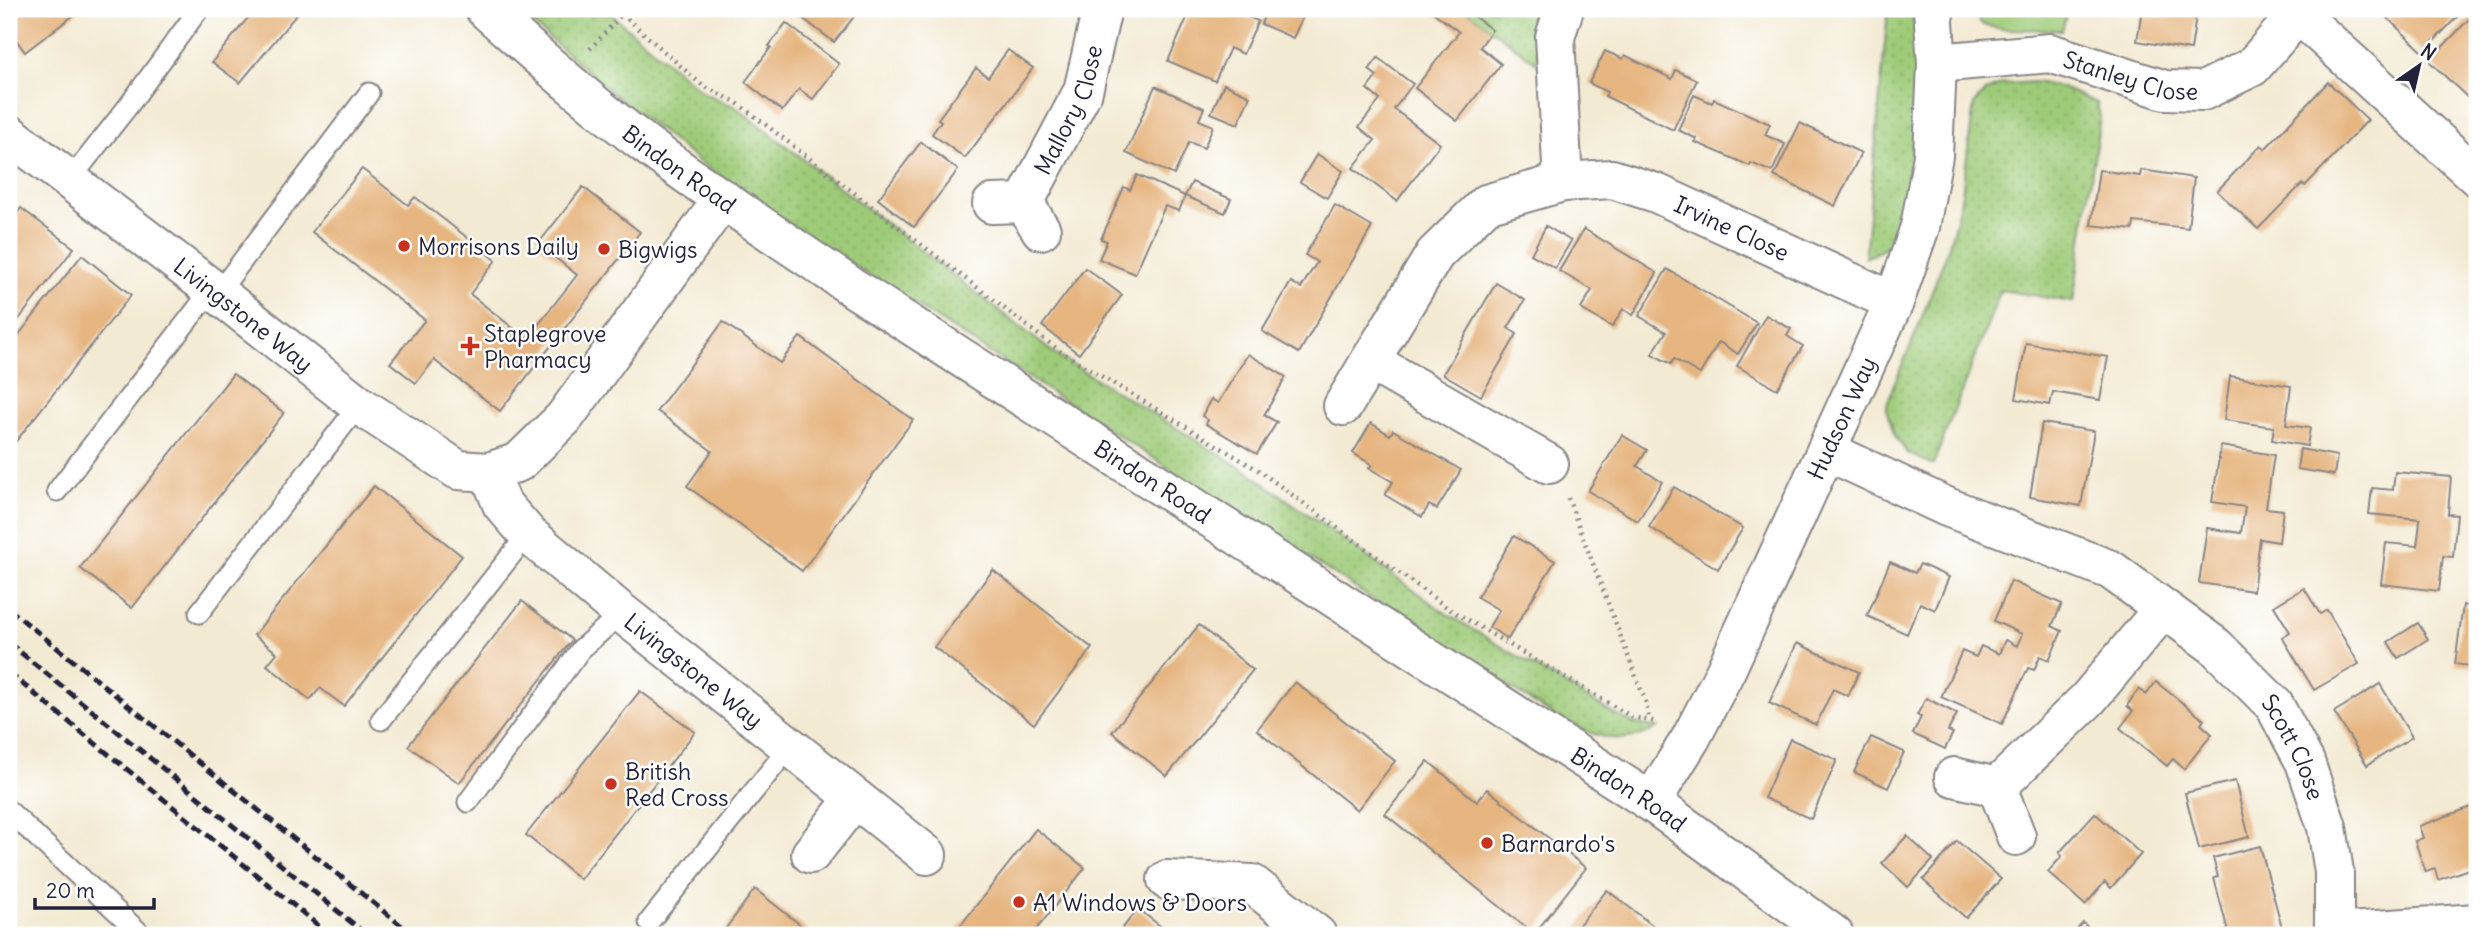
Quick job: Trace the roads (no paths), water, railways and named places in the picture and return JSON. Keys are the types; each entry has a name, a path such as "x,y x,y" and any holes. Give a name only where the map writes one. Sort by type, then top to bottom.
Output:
{"street":[{"name":"Bindon Road","path":"485,9 564,79 648,147 852,288 1651,802 1833,935"},
{"name":"Mallory Close","path":"1019,212 1083,91 1102,9"},
{"path":"1563,181 1555,37 1564,9"},
{"name":"Hudson Way","path":"1651,802 1691,738 1726,670 1894,302 1920,227 1933,156 1937,63 1933,9"},
{"name":"Stanley Close","path":"1937,63 2050,53 2165,90 2203,91 2252,67 2295,11 2477,177"},
{"name":"Livingstone Way","path":"9,134 359,405 458,470 489,472 519,462 564,418 723,199"},
{"name":"Irvine Close","path":"1343,406 1435,254 1486,204 1563,181 1612,179 1656,193 1894,302"},
{"path":"1370,361 1549,464"},
{"name":"Scott Close","path":"1827,451 1947,507 2111,570 2215,646 2274,705 2305,762 2327,827 2334,872 2334,934 2477,923"},
{"name":"Livingstone Way","path":"489,472 502,504 528,534 622,613 927,855"},
{"path":"1997,787 2088,699 2164,609"},
{"path":"1954,777 1997,787"},
{"path":"1997,787 2016,836"},
{"path":"811,854 856,798"},
{"path":"1167,880 1252,884 1317,935"}],"lane":[{"path":"70,180 199,9"},
{"path":"57,491 369,93"},
{"path":"199,613 359,405"},
{"path":"381,720 528,534"},
{"path":"468,802 581,649 622,613"},
{"path":"649,922 791,745"},
{"path":"9,811 142,935"}],"railway":[{"path":"9,609 413,935"},
{"path":"9,643 367,935"},
{"path":"9,673 330,935"}],"place":[{"name":"Morrisons Daily","path":"404,246"},
{"name":"Bigwigs","path":"604,249"},
{"name":"Staplegrove Pharmacy","path":"470,346"},
{"name":"British Red Cross","path":"611,784"},
{"name":"Barnardo's","path":"1487,843"},
{"name":"A1 Windows & Doors","path":"1019,902"}]}
